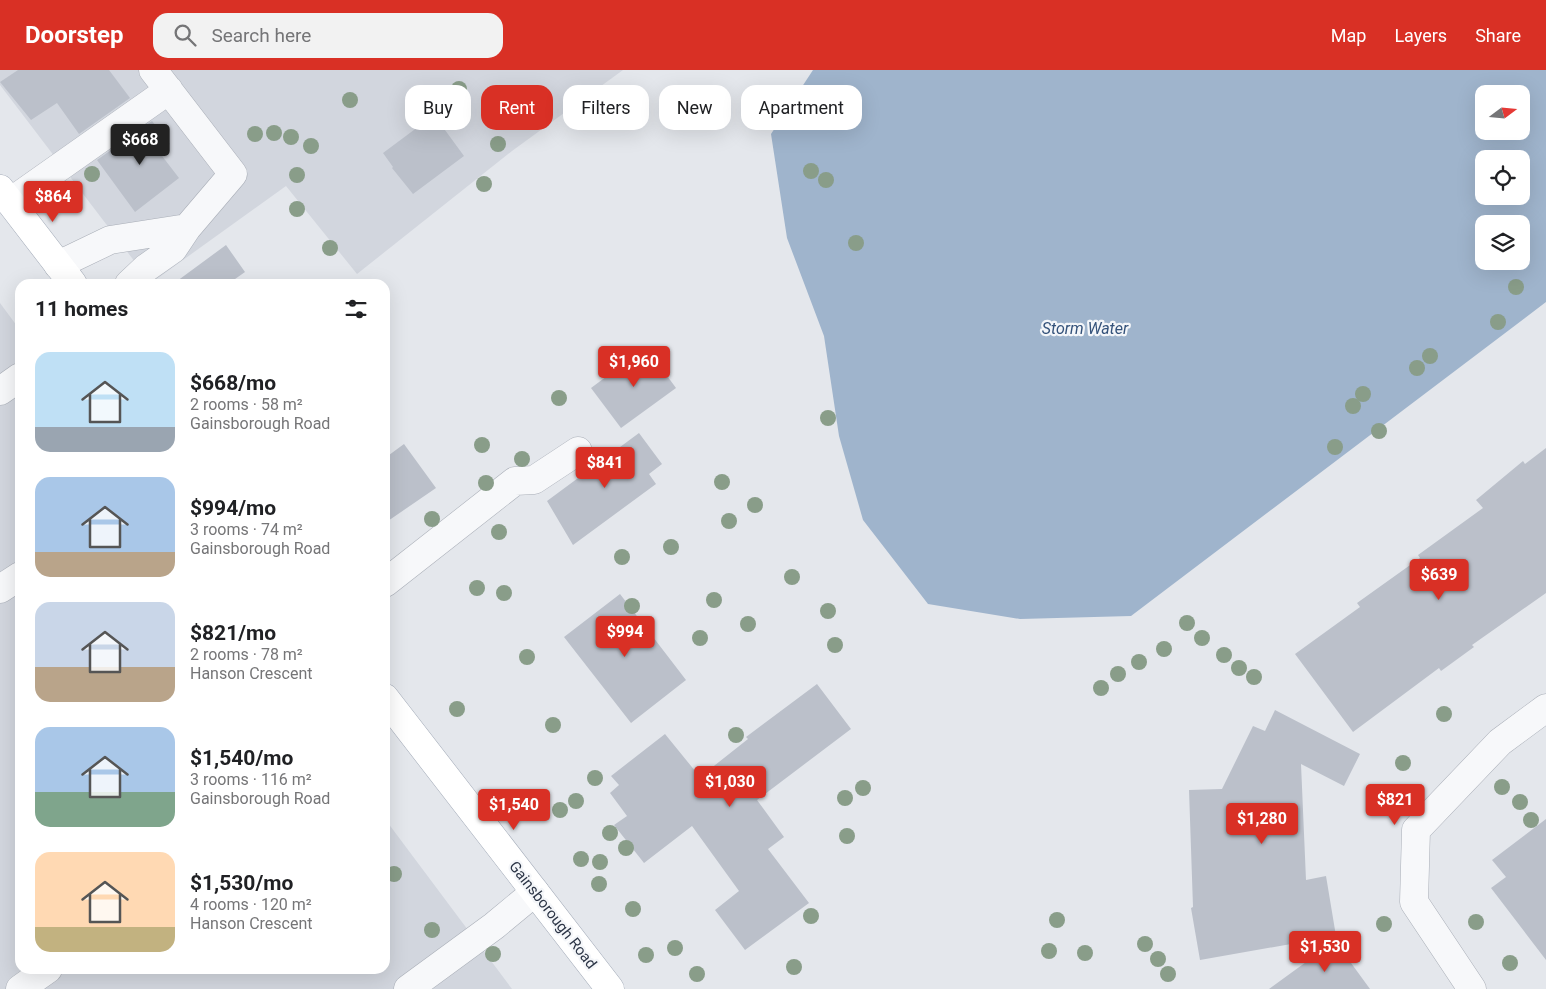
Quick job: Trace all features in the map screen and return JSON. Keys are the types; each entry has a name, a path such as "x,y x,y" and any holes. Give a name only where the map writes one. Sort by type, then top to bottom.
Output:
{"main road":[{"path":"5,195 65,274"},
{"name":"Gainsborough Road","path":"390,713 535,892 610,989"}],"street":[{"path":"5,195 161,80 233,174 187,228 172,249 134,279"},
{"path":"65,274 110,240 187,228"},
{"path":"0,391 15,380"},
{"path":"390,579 515,481 534,480 578,450"},
{"path":"0,589 15,579"},
{"path":"1472,989 1414,902 1416,830 1500,742 1546,708"},
{"path":"408,989 494,926 535,892"},
{"path":"20,989 41,974"}],"shaded area":[{"path":"0,70 623,70 602,85 563,85 563,114 553,121 553,85 481,85 481,130 541,130 357,274 286,186 157,279 148,279 0,85"},
{"path":"0,303 15,323 15,974 390,974 390,826 512,989 0,989"}],"water":[{"name":"Storm Water","path":"813,70 1546,70 1546,302 1131,616 1020,619 928,604 863,520 839,436 824,336 787,238 771,134 774,130 862,130 862,85 803,85"}],"building":[{"path":"18,70 109,70 130,98 79,134 57,103 31,120 0,82"},
{"path":"152,121 170,144 159,152 179,178 135,212 97,160"},
{"path":"414,130 445,130 464,156 413,194 392,168 383,153"},
{"path":"226,245 245,272 235,279 180,279"},
{"path":"646,347 676,388 621,428 591,388"},
{"path":"639,433 662,464 649,474 656,484 573,545 547,501"},
{"path":"404,444 436,488 390,520 390,454"},
{"path":"1546,448 1546,593 1472,645 1474,647 1441,671 1439,668 1353,732 1295,654 1360,607 1357,603 1420,558 1418,555 1483,508 1476,500 1523,461 1525,464"},
{"path":"620,594 686,680 631,723 564,637"},
{"path":"817,684 851,729 757,800 784,837 768,849 809,903 745,950 715,910 739,891 692,826 644,863 614,825 627,816 610,793 619,785 611,776 665,734 700,777 748,739 746,737"},
{"path":"1275,710 1360,754 1344,786 1301,764 1306,880 1326,876 1336,936 1200,960 1191,908 1193,907 1189,790 1222,789 1253,726 1265,731"},
{"path":"1546,819 1546,960 1491,888 1506,877 1492,860"},
{"path":"1335,941 1370,989 1269,989"}]}
